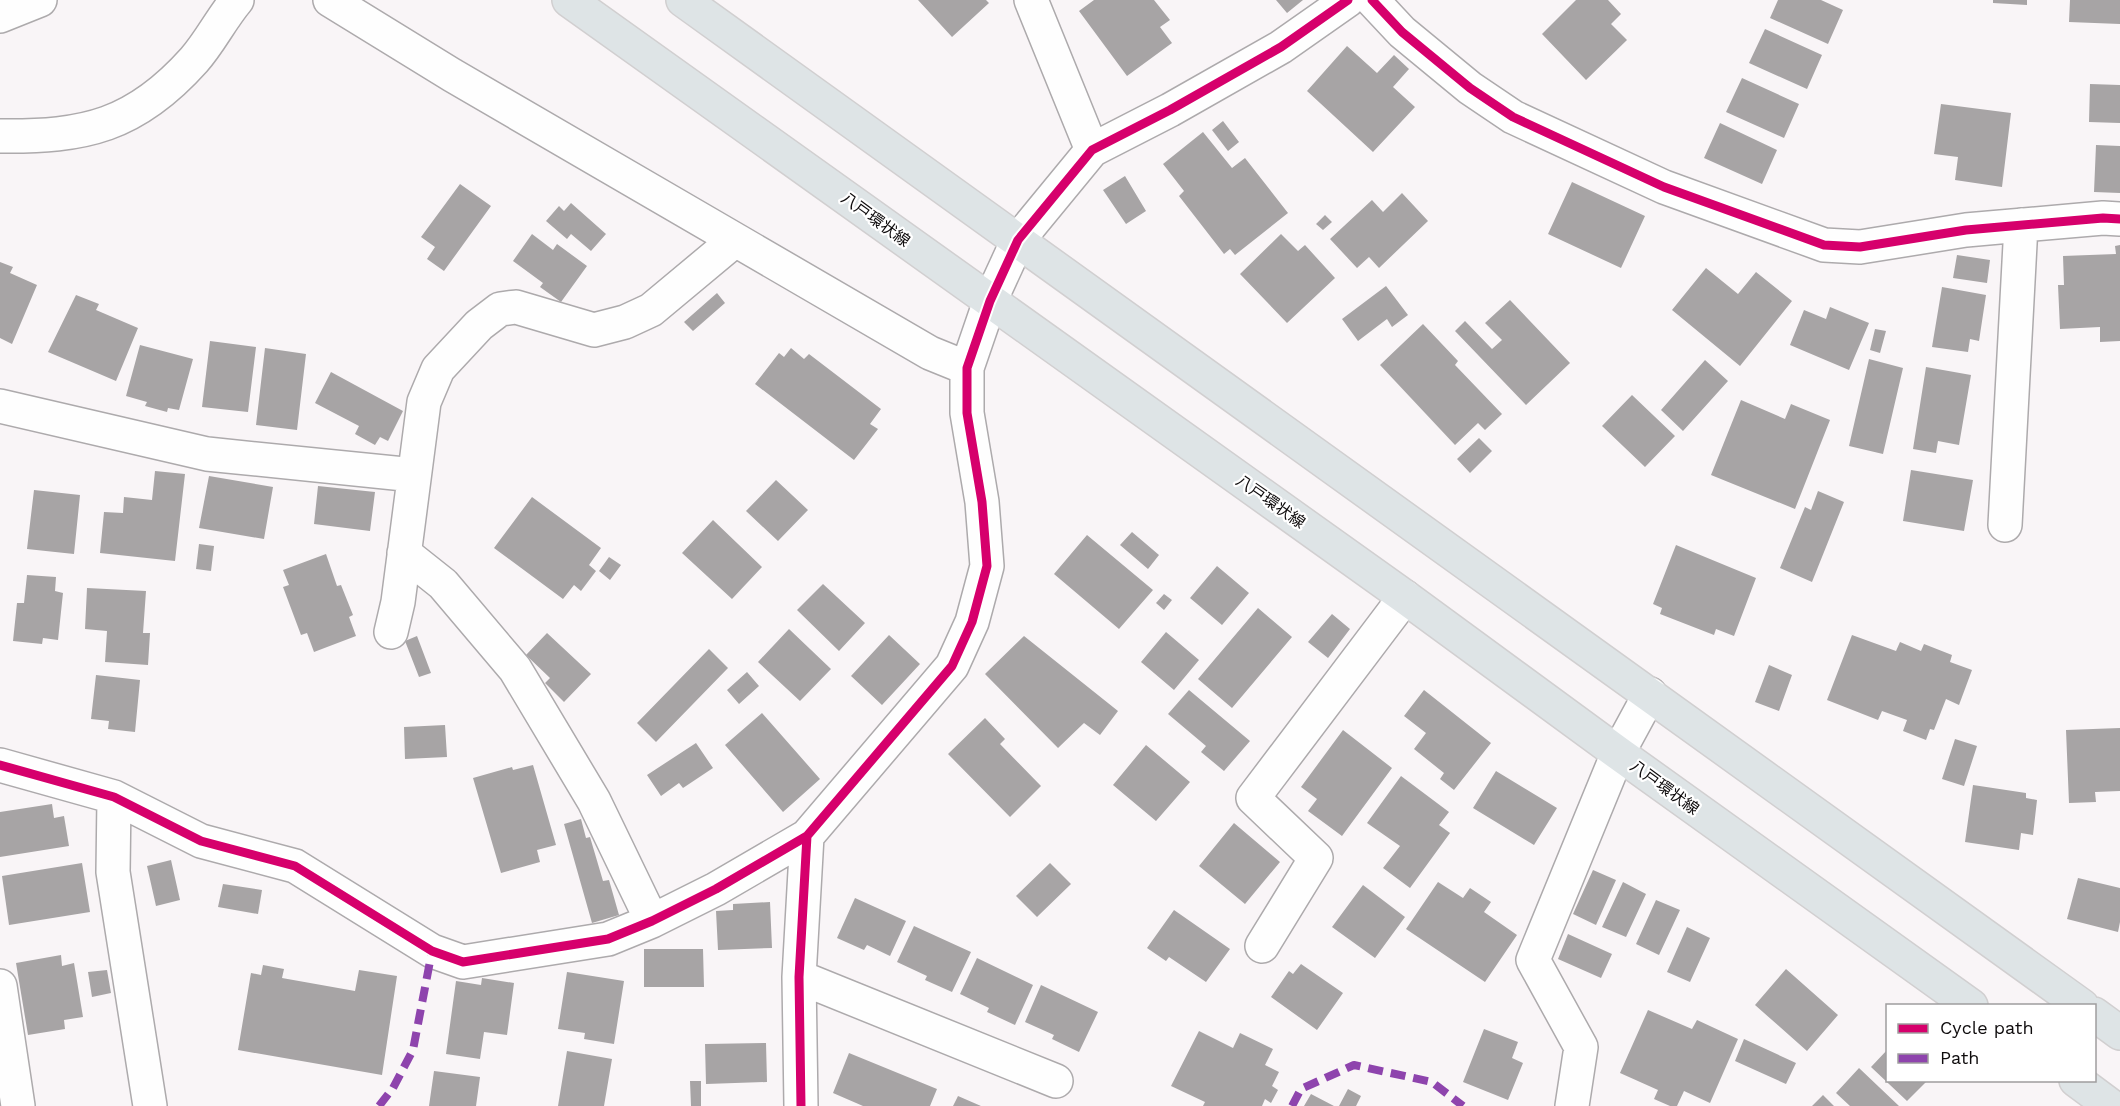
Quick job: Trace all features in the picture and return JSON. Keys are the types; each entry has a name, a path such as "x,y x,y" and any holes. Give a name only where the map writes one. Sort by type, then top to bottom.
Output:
{"main road":[{"name":"八戸環状線","path":"570,0 1406,597 1618,753 1970,1004"},
{"path":"683,0 2081,1004"},
{"path":"2096,1015 2120,1033"},
{"path":"2079,1082 2111,1106"}],"street":[{"path":"0,16 40,0"},
{"path":"0,136 41,136 85,131 124,117 161,93 195,59 237,0"},
{"path":"330,0 462,81 930,353 967,368"},
{"path":"1031,0 1092,150"},
{"path":"0,765 114,797 201,841 295,866 432,951 463,963 608,939 652,921 716,889 807,836 952,666 972,622 987,566 982,502 967,413 967,368 990,301 1018,240 1092,150 1170,110 1281,47 1348,0"},
{"path":"1372,0 1402,32 1470,88 1513,117 1664,187 1824,245 1860,248 1966,230 2120,219"},
{"path":"2005,525 2021,225"},
{"path":"391,632 398,602 424,402 438,369 486,320 500,309 516,308 594,330 626,322 651,310 735,240"},
{"path":"0,406 207,454 414,474"},
{"path":"404,553 443,584 516,669 594,801 652,921"},
{"path":"1262,946 1316,858 1253,798 1406,597"},
{"path":"1572,1106 1581,1047 1533,960 1618,753 1650,694"},
{"path":"114,797 113,872 150,1106"},
{"path":"801,1106 799,977 807,836"},
{"path":"799,977 1056,1081"},
{"path":"0,986 18,1106"}],"building":[{"path":"918,0 986,0 989,3 952,37"},
{"path":"1094,0 1154,0 1170,20 1160,27 1172,43 1127,76 1079,11"},
{"path":"1276,0 1303,0 1287,13"},
{"path":"1576,0 1608,0 1621,14 1611,24 1627,40 1586,80 1542,34"},
{"path":"1778,0 1821,0 1843,10 1828,44 1770,18"},
{"path":"1993,0 2027,0 2027,5 1993,3"},
{"path":"2070,0 2120,0 2120,24 2069,22"},
{"path":"1765,29 1822,55 1807,89 1749,63"},
{"path":"1347,46 1377,73 1394,55 1409,69 1393,87 1415,107 1373,152 1307,91"},
{"path":"1742,78 1799,104 1784,138 1726,112"},
{"path":"2090,84 2120,85 2120,123 2089,122"},
{"path":"1941,104 2011,113 2002,187 1955,180 1958,157 1934,154"},
{"path":"1223,121 1239,142 1228,151 1212,130"},
{"path":"1720,123 1777,150 1762,184 1704,158"},
{"path":"1203,132 1232,168 1245,158 1288,213 1235,255 1230,249 1224,254 1179,196 1184,191 1163,164"},
{"path":"2096,145 2120,146 2120,193 2094,192"},
{"path":"1125,176 1146,211 1126,224 1103,190"},
{"path":"1572,182 1645,216 1621,268 1548,234"},
{"path":"460,184 491,206 444,271 427,259 435,247 421,237"},
{"path":"1402,193 1428,221 1379,268 1369,257 1357,268 1330,239 1372,200 1383,212"},
{"path":"571,203 606,234 591,251 571,234 567,239 546,221 559,206 564,211"},
{"path":"1325,215 1332,222 1323,230 1316,224"},
{"path":"532,234 553,250 557,244 587,266 561,302 540,287 543,283 513,261"},
{"path":"1281,234 1298,251 1305,245 1335,278 1287,323 1240,274"},
{"path":"2120,245 2120,341 2100,342 2100,327 2060,329 2058,285 2064,285 2063,256 2116,254 2115,246"},
{"path":"1957,255 1990,260 1987,283 1953,278"},
{"path":"0,262 13,267 10,273 37,285 12,344 0,338"},
{"path":"1706,268 1738,294 1756,272 1792,301 1740,366 1672,310"},
{"path":"1386,286 1408,315 1392,327 1387,319 1358,341 1342,319"},
{"path":"1942,287 1986,295 1979,341 1970,339 1968,352 1932,347"},
{"path":"717,293 725,303 693,331 684,322"},
{"path":"76,295 99,304 96,310 138,328 116,381 48,352"},
{"path":"1510,300 1570,363 1526,405 1455,331 1465,321 1492,349 1502,340 1485,323"},
{"path":"1830,307 1869,323 1849,370 1790,345 1804,310 1826,319"},
{"path":"1423,324 1458,361 1455,365 1502,414 1485,430 1478,423 1455,445 1380,365"},
{"path":"1875,329 1886,331 1880,353 1870,350"},
{"path":"210,341 256,347 248,412 202,407"},
{"path":"140,345 193,359 179,410 168,408 167,412 145,406 147,402 126,396"},
{"path":"265,348 306,354 297,430 256,425"},
{"path":"791,348 804,359 809,354 881,409 870,424 878,429 854,460 755,384 779,353 784,357"},
{"path":"1869,359 1903,368 1883,454 1849,446"},
{"path":"1705,360 1728,381 1683,431 1661,410"},
{"path":"1926,367 1971,375 1959,445 1938,441 1936,453 1913,449"},
{"path":"331,372 403,411 388,441 380,437 375,445 355,434 359,426 315,403"},
{"path":"1632,395 1675,436 1645,467 1602,426"},
{"path":"1741,400 1785,419 1791,404 1830,420 1795,509 1711,475"},
{"path":"1479,438 1492,451 1470,473 1457,459"},
{"path":"1911,470 1973,480 1964,531 1903,521"},
{"path":"155,471 185,474 175,561 100,553 104,512 123,513 124,497 152,500"},
{"path":"209,476 273,487 264,539 199,528"},
{"path":"776,480 808,510 778,541 746,511"},
{"path":"318,486 375,492 370,531 314,524"},
{"path":"34,490 80,495 74,554 27,549"},
{"path":"1818,491 1844,502 1812,582 1780,568 1805,507 1811,510"},
{"path":"532,497 601,548 589,565 596,571 581,591 574,585 563,599 494,548"},
{"path":"713,520 762,567 732,599 682,553"},
{"path":"1132,532 1159,555 1148,569 1120,545"},
{"path":"1087,535 1153,590 1119,629 1054,574"},
{"path":"199,544 214,546 211,571 196,569"},
{"path":"1676,545 1756,578 1734,636 1716,629 1714,635 1660,614 1662,608 1653,604"},
{"path":"326,554 337,586 341,585 353,615 349,617 356,636 314,652 307,633 301,635 283,587 289,585 283,570"},
{"path":"609,557 621,565 610,580 599,571"},
{"path":"1217,566 1249,593 1222,625 1190,598"},
{"path":"27,575 56,577 55,591 63,593 58,640 43,638 42,644 13,641 17,603 24,603"},
{"path":"823,584 865,623 839,651 797,610"},
{"path":"87,588 146,591 143,633 150,633 148,665 105,662 107,631 85,629"},
{"path":"1164,594 1172,600 1164,610 1156,603"},
{"path":"1258,608 1292,637 1232,708 1198,679"},
{"path":"1332,614 1350,629 1328,658 1308,642"},
{"path":"789,629 831,669 800,701 758,662"},
{"path":"1166,632 1199,660 1174,690 1141,662"},
{"path":"547,633 591,674 564,702 545,683 550,678 526,655"},
{"path":"889,635 920,664 882,705 851,676"},
{"path":"1852,635 1896,651 1900,642 1921,651 1924,644 1952,655 1950,662 1972,670 1959,705 1946,699 1934,730 1930,729 1926,740 1903,731 1907,720 1882,711 1878,720 1827,700"},
{"path":"417,636 431,673 419,677 405,641"},
{"path":"1024,636 1118,711 1100,735 1084,723 1058,748 985,674"},
{"path":"709,649 728,668 656,742 637,723"},
{"path":"1769,665 1792,675 1779,711 1755,702"},
{"path":"747,672 759,686 739,704 727,690"},
{"path":"96,675 140,680 135,732 108,729 109,721 91,719"},
{"path":"1189,690 1250,741 1224,771 1201,752 1206,746 1168,714"},
{"path":"1424,690 1491,743 1454,790 1440,779 1444,773 1414,749 1426,733 1404,716"},
{"path":"762,713 820,779 783,812 725,745"},
{"path":"985,718 1005,739 1000,744 1041,786 1010,817 948,754"},
{"path":"445,725 447,757 405,759 404,727"},
{"path":"2120,728 2120,791 2095,792 2096,802 2069,803 2066,730"},
{"path":"1343,730 1392,768 1342,836 1308,811 1317,799 1301,787"},
{"path":"1955,739 1977,746 1964,786 1942,779"},
{"path":"696,743 713,768 683,788 679,783 661,796 647,775"},
{"path":"1146,745 1190,782 1156,821 1113,785"},
{"path":"533,765 556,845 537,850 540,862 501,873 473,778 512,767 513,770"},
{"path":"1496,771 1557,808 1534,845 1473,808"},
{"path":"1401,776 1449,812 1439,825 1450,833 1410,888 1383,868 1400,846 1367,823"},
{"path":"1973,785 2026,793 2026,798 2037,800 2033,835 2021,833 2019,850 1965,842"},
{"path":"52,804 54,818 64,816 69,846 0,857 0,812"},
{"path":"581,819 586,838 590,837 603,881 609,880 619,915 592,923 564,824"},
{"path":"1234,823 1280,862 1245,904 1199,866"},
{"path":"171,860 180,900 156,906 147,866"},
{"path":"82,863 90,912 9,925 2,876"},
{"path":"1050,863 1071,884 1037,917 1016,896"},
{"path":"1593,870 1616,880 1596,925 1573,914"},
{"path":"2078,878 2120,888 2118,932 2067,919"},
{"path":"1438,882 1463,898 1470,888 1491,902 1484,912 1517,935 1485,982 1406,929"},
{"path":"1623,882 1646,894 1626,937 1602,927"},
{"path":"223,884 262,890 258,914 218,907"},
{"path":"1363,885 1405,917 1375,958 1332,927"},
{"path":"855,898 906,921 890,956 867,945 864,950 837,938"},
{"path":"1656,900 1680,910 1659,955 1636,944"},
{"path":"770,902 772,948 718,950 716,911 733,910 733,904"},
{"path":"1174,910 1230,949 1206,982 1169,957 1166,961 1147,948"},
{"path":"914,926 971,952 952,992 925,980 927,976 897,962"},
{"path":"1687,927 1710,938 1690,982 1667,972"},
{"path":"1568,934 1612,954 1601,978 1558,959"},
{"path":"644,949 703,949 704,987 644,987"},
{"path":"61,955 62,966 74,963 83,1017 64,1020 65,1029 28,1035 16,963"},
{"path":"977,958 1033,985 1015,1025 987,1012 989,1008 960,994"},
{"path":"1301,964 1343,993 1317,1030 1271,997 1289,971 1293,974"},
{"path":"263,965 284,969 282,978 355,991 359,970 397,976 382,1075 238,1050 251,973 261,975"},
{"path":"1786,969 1838,1015 1807,1051 1755,1005"},
{"path":"107,970 111,993 92,997 88,972"},
{"path":"567,972 624,981 614,1044 584,1039 585,1033 558,1029"},
{"path":"482,978 514,983 507,1035 484,1032 480,1059 446,1054 456,981 481,985"},
{"path":"1041,985 1098,1012 1079,1052 1052,1039 1054,1035 1025,1022"},
{"path":"1648,1010 1692,1029 1697,1020 1738,1039 1710,1103 1684,1091 1677,1106 1670,1106 1654,1099 1658,1090 1620,1073"},
{"path":"1484,1029 1518,1042 1512,1058 1523,1063 1508,1100 1463,1082"},
{"path":"1199,1031 1233,1048 1240,1033 1273,1049 1265,1065 1279,1072 1272,1086 1278,1090 1271,1103 1265,1099 1262,1106 1203,1106 1205,1102 1171,1086"},
{"path":"1744,1039 1796,1063 1786,1084 1735,1061"},
{"path":"766,1043 767,1082 706,1084 705,1044"},
{"path":"567,1051 612,1059 604,1106 558,1106"},
{"path":"1886,1051 1886,1081 1871,1067"},
{"path":"849,1053 937,1089 930,1106 863,1106 833,1093"},
{"path":"1859,1068 1899,1106 1850,1106 1836,1093"},
{"path":"434,1071 480,1077 476,1106 429,1106"},
{"path":"690,1081 701,1081 701,1106 691,1106"},
{"path":"1887,1082 1926,1082 1907,1101"},
{"path":"1348,1089 1361,1096 1356,1106 1339,1106"},
{"path":"1311,1094 1334,1106 1304,1106"},
{"path":"1823,1095 1834,1106 1812,1106"},
{"path":"958,1096 981,1106 953,1106"}],"marked path":[{"path":"379,1106 393,1088 413,1050 432,951"},
{"path":"1292,1106 1301,1089 1354,1065 1432,1082 1463,1106"}],"cycle path":[{"path":"801,1106 799,977 807,836 952,666 972,622 987,566 982,502 967,413 967,368 990,301 1018,240 1092,150 1170,110 1281,47 1348,0"},
{"path":"1372,0 1402,32 1470,88 1513,117 1664,187 1824,245 1860,247 1966,230 2103,218 2120,219"},
{"path":"0,765 114,797 201,841 295,866 432,951 463,962 608,939 652,921 716,889 807,836"}]}
